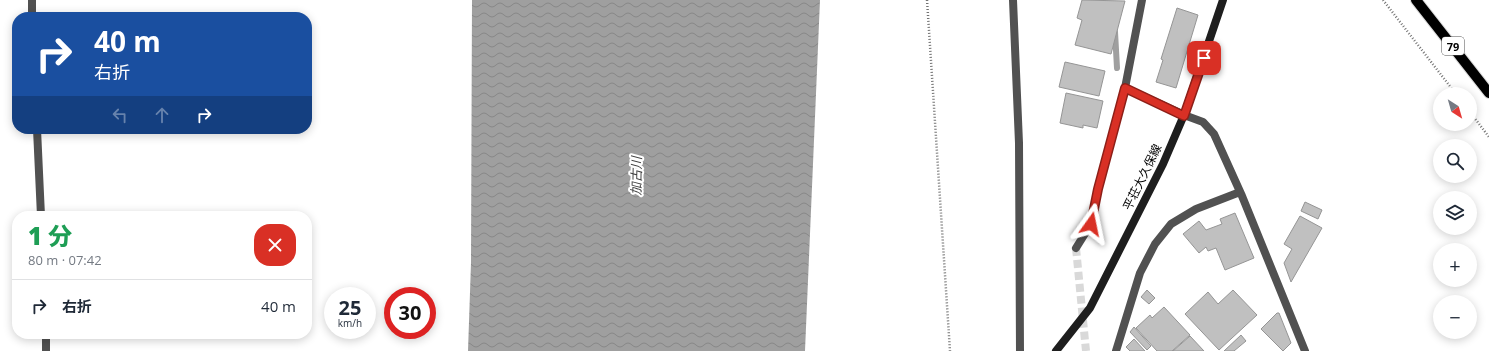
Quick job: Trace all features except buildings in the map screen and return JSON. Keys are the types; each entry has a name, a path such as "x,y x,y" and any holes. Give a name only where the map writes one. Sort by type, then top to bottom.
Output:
{"main road":[{"name":"平荘大久保線","path":"1056,351 1090,308 1163,164 1184,116 1223,0"},
{"name":"79","path":"1416,0 1489,93"}],"street":[{"path":"32,0 32,12"},
{"path":"1013,0 1019,142 1020,351"},
{"path":"1076,248 1091,224 1098,189 1125,88 1142,0"},
{"path":"1125,88 1184,116 1203,122 1214,134 1240,192 1305,351"},
{"path":"37,134 41,211"},
{"path":"1116,351 1140,274 1155,244 1172,224 1196,209 1240,192"},
{"path":"46,339 46,351"}],"path":[{"path":"927,0 950,351"},
{"path":"1383,0 1451,87"},
{"path":"1477,121 1489,137"}],"water":[{"name":"加古川","path":"472,0 820,0 805,351 468,351 471,263"}],"waterway":[{"path":"1115,32 1117,68"}],"tunnel":[{"path":"1076,248 1086,351"}],"route":[{"path":"1091,224 1098,189 1125,88 1184,116 1204,58"}]}
